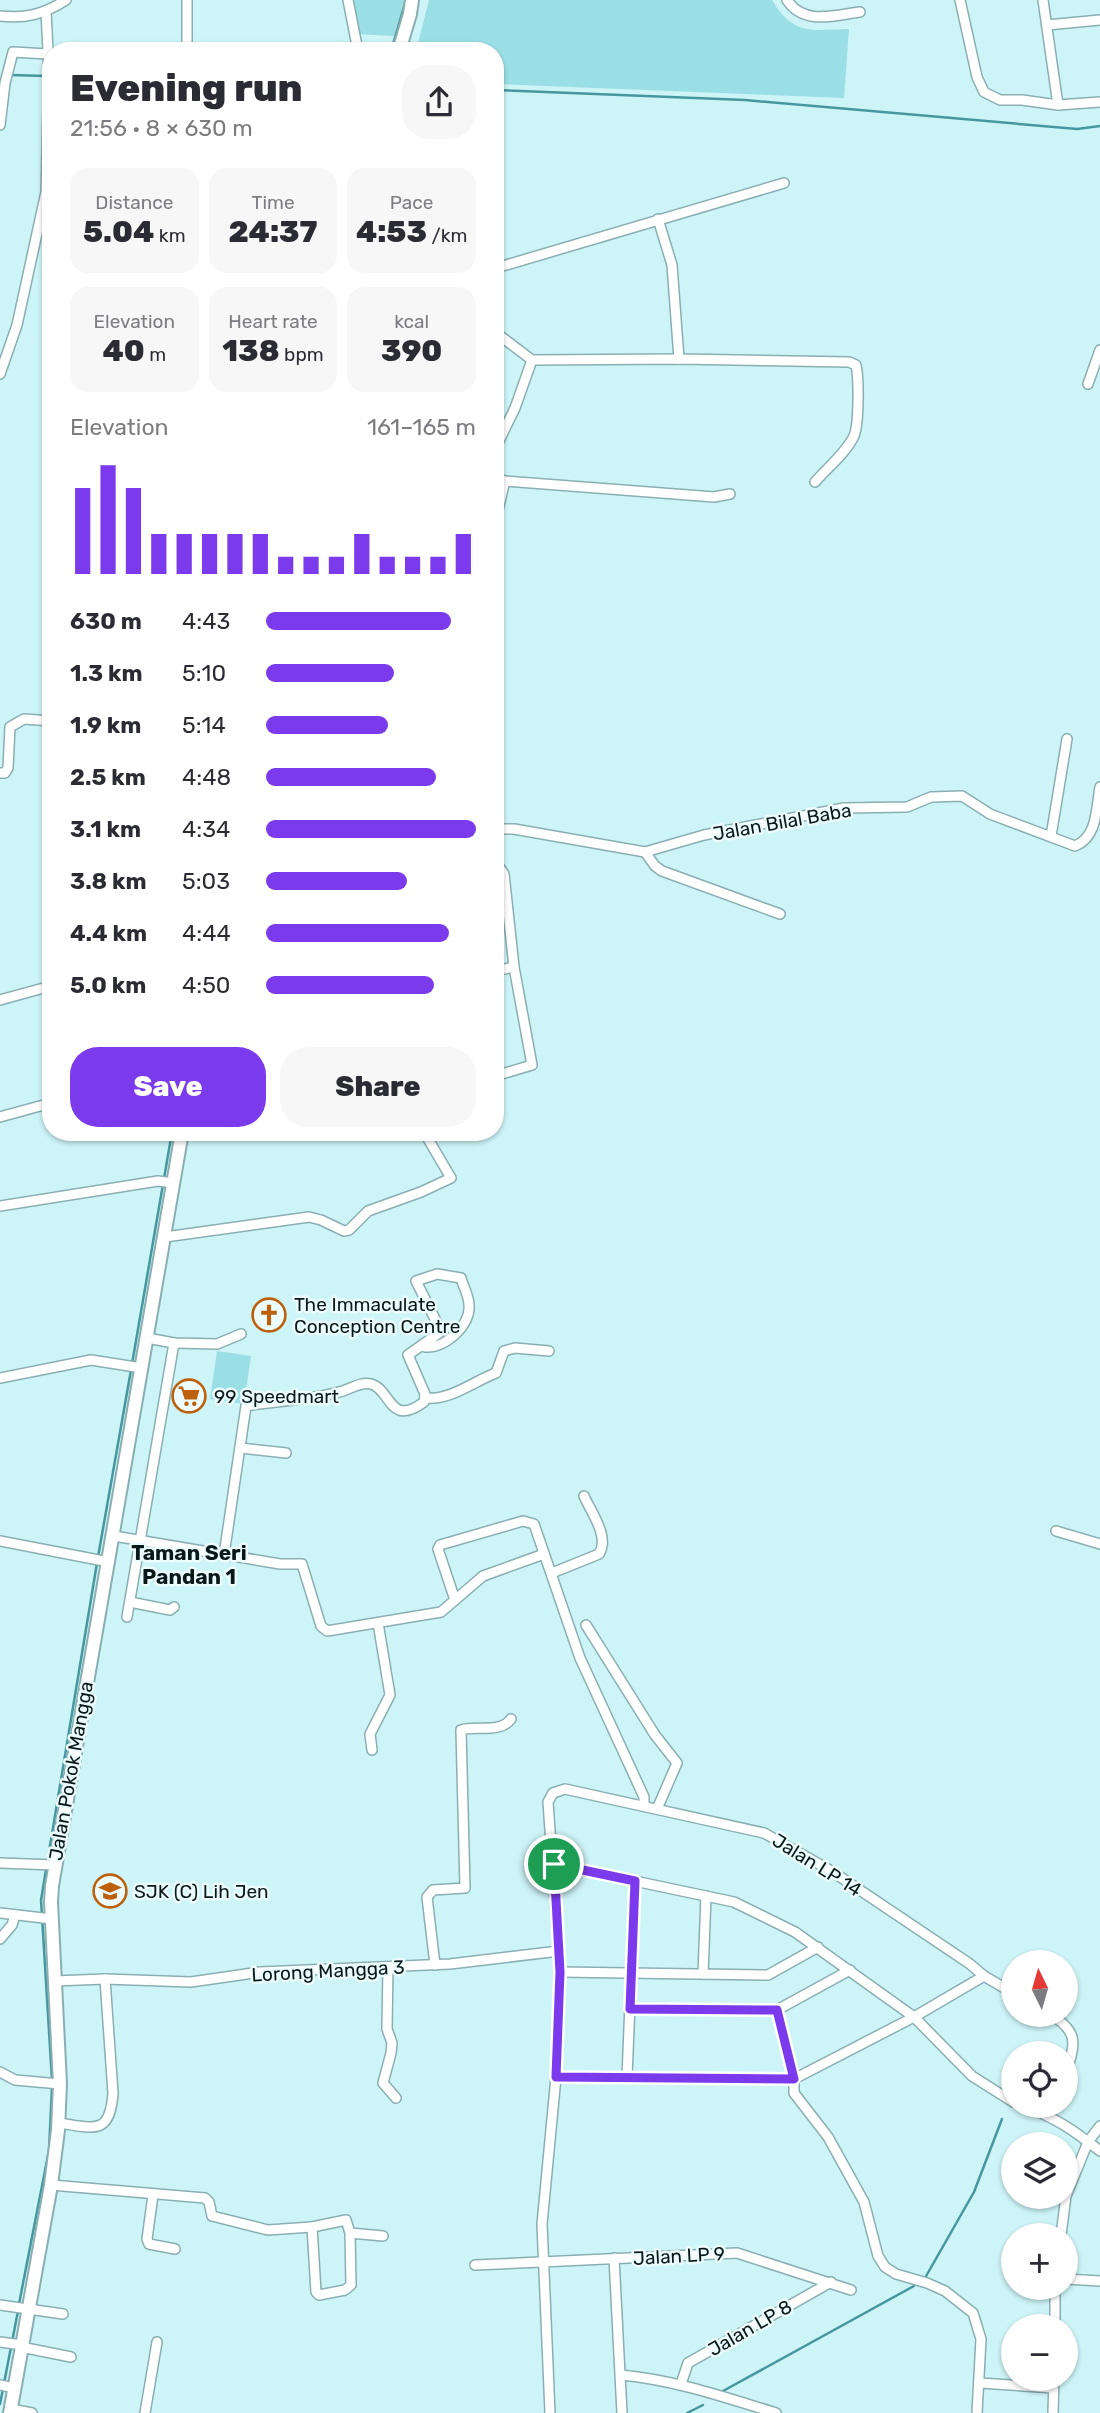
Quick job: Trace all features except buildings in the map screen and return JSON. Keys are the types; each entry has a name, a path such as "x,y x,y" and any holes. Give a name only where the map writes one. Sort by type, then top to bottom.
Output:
{"main road":[{"path":"402,42 412,0"},
{"path":"410,15 419,0"},
{"name":"Jalan Pokok Mangga","path":"10,2411 7,2387 13,2344 51,2185 59,2123 54,1981 45,1918 51,1902 49,1865 88,1672 102,1561 114,1536 139,1367 147,1338 171,1182 180,1141"}],"street":[{"path":"0,16 17,17 46,12 66,0"},
{"path":"187,0 187,42"},
{"path":"348,0 356,42"},
{"path":"787,0 793,8 810,17 860,12"},
{"path":"960,0 977,77 984,92 1000,100 1058,105 1100,102"},
{"path":"1042,0 1058,105"},
{"path":"46,12 47,42"},
{"path":"1047,25 1100,20"},
{"path":"0,125 5,83 13,52 42,54"},
{"path":"504,266 784,183"},
{"path":"0,374 17,325 42,210"},
{"path":"658,219 672,265 680,359"},
{"path":"504,338 532,360 842,361 856,365 858,376 855,433 850,443 815,482"},
{"path":"1088,384 1100,350"},
{"path":"504,431 532,360"},
{"path":"504,480 714,497 730,494"},
{"path":"0,773 5,773 8,768 10,727 24,719 42,720"},
{"path":"1051,836 1067,739"},
{"name":"Jalan Bilal Baba","path":"504,830 645,852 704,835 844,808 907,807 931,797 962,796 990,814 1075,846 1084,842 1093,827 1100,787"},
{"path":"645,852 662,871 780,914"},
{"path":"504,874 513,967 532,1065 504,1073"},
{"path":"504,969 513,967"},
{"path":"0,1000 42,988"},
{"path":"0,1117 42,1106"},
{"path":"164,1237 309,1217 344,1231 349,1230 368,1211 451,1178 429,1141"},
{"path":"0,1206 158,1181 171,1182"},
{"path":"223,1555 246,1406 338,1392 371,1384 378,1387 391,1405 401,1410 418,1407 425,1398 408,1355 439,1333 440,1329 416,1281 437,1274 461,1278 470,1304 461,1327 434,1348 425,1347 424,1344"},
{"path":"147,1338 174,1343 217,1344 241,1334"},
{"path":"127,1617 174,1343"},
{"path":"425,1398 434,1399 464,1389 483,1377 496,1373 504,1351 515,1348 549,1351"},
{"path":"0,1378 91,1360 139,1367"},
{"path":"240,1448 286,1453"},
{"path":"552,1573 599,1554 603,1548 602,1535 584,1496"},
{"path":"454,1600 438,1549 443,1543 523,1521 534,1524 580,1658 644,1797 644,1806"},
{"path":"1056,1531 1100,1544"},
{"path":"114,1536 280,1564 302,1564 323,1629 327,1631 441,1612 484,1576 544,1554"},
{"path":"0,1541 102,1561"},
{"path":"130,1602 170,1609 174,1607"},
{"path":"372,1750 370,1734 390,1695 378,1623"},
{"path":"586,1625 655,1735 677,1763 657,1809"},
{"path":"435,1965 427,1897 433,1890 465,1888 461,1730 500,1727 511,1719"},
{"name":"Jalan LP 14","path":"554,1864 550,1798 565,1789 764,1833 833,1872 1001,1986"},
{"path":"0,1863 49,1865"},
{"path":"550,2413 542,2224 556,2077 560,1972 554,1864 734,1902 795,1932 914,2017 972,2076 1001,2094"},
{"path":"627,2077 635,1881"},
{"path":"703,1974 706,1896"},
{"path":"0,1913 45,1918"},
{"path":"0,1939 12,1925 15,1915"},
{"path":"560,1972 768,1975 817,1947"},
{"name":"Lorong Mangga 3","path":"54,1981 105,1979 191,1982 260,1972 435,1965 559,1951"},
{"path":"388,1967 387,2029 392,2043 383,2083 396,2098"},
{"path":"630,2009 777,2010 850,1970"},
{"path":"556,2077 794,2079 914,2017 984,1976"},
{"path":"59,2123 94,2128 105,2121 111,2111 113,2093 105,1979"},
{"path":"777,2010 794,2079 794,2093 828,2137 864,2202 878,2256 885,2267 896,2274 945,2291 973,2313 981,2339 977,2413"},
{"path":"0,2072 15,2080 57,2084"},
{"path":"1054,2118 1100,2151"},
{"path":"1078,2166 1088,2141 1100,2126"},
{"path":"51,2185 205,2198 209,2202 212,2216 268,2230 312,2227 346,2220 351,2285 345,2290 323,2296 316,2292 312,2227"},
{"path":"153,2195 149,2244 175,2249"},
{"path":"349,2233 383,2236"},
{"name":"Jalan LP 9","path":"475,2265 737,2253 851,2290"},
{"path":"614,2259 622,2413"},
{"path":"1078,2280 1100,2281"},
{"name":"Jalan LP 8","path":"681,2384 688,2363 831,2282"},
{"path":"0,2305 63,2314"},
{"path":"145,2413 157,2342"},
{"path":"13,2344 71,2357"},
{"path":"621,2375 681,2384 776,2413"},
{"path":"980,2383 1001,2383"},
{"path":"1053,2391 1053,2413"},
{"path":"10,2411 32,2413"}],"shaded area":[{"path":"350,0 405,0 394,36 355,34"},
{"path":"429,0 772,0 780,12 796,25 814,30 849,29 844,98 504,84 504,42 418,42"},
{"path":"217,1351 251,1356 244,1404 210,1399"}],"waterway":[{"path":"394,42 406,0"},
{"path":"10,75 42,76"},
{"path":"504,90 745,100 1077,129 1100,126"},
{"path":"132,1364 170,1141"},
{"path":"98,1557 131,1370"},
{"path":"52,2080 41,1900 97,1563"},
{"path":"19,2304 49,2150 52,2087"},
{"path":"925,2278 974,2192 1002,2119"},
{"path":"723,2391 914,2286"},
{"path":"0,2404 18,2311"},
{"path":"687,2413 703,2405"}],"place":[{"name":"The Immaculate Conception Centre","path":"269,1315"},
{"name":"99 Speedmart","path":"189,1396"},
{"name":"SJK (C) Lih Jen","path":"110,1891"}],"district":[{"name":"Taman Seri Pandan 1","path":"189,1564"}],"route":[{"path":"554,1864 635,1881 630,2009 777,2010 794,2079 556,2077 560,1972 554,1864"}]}
